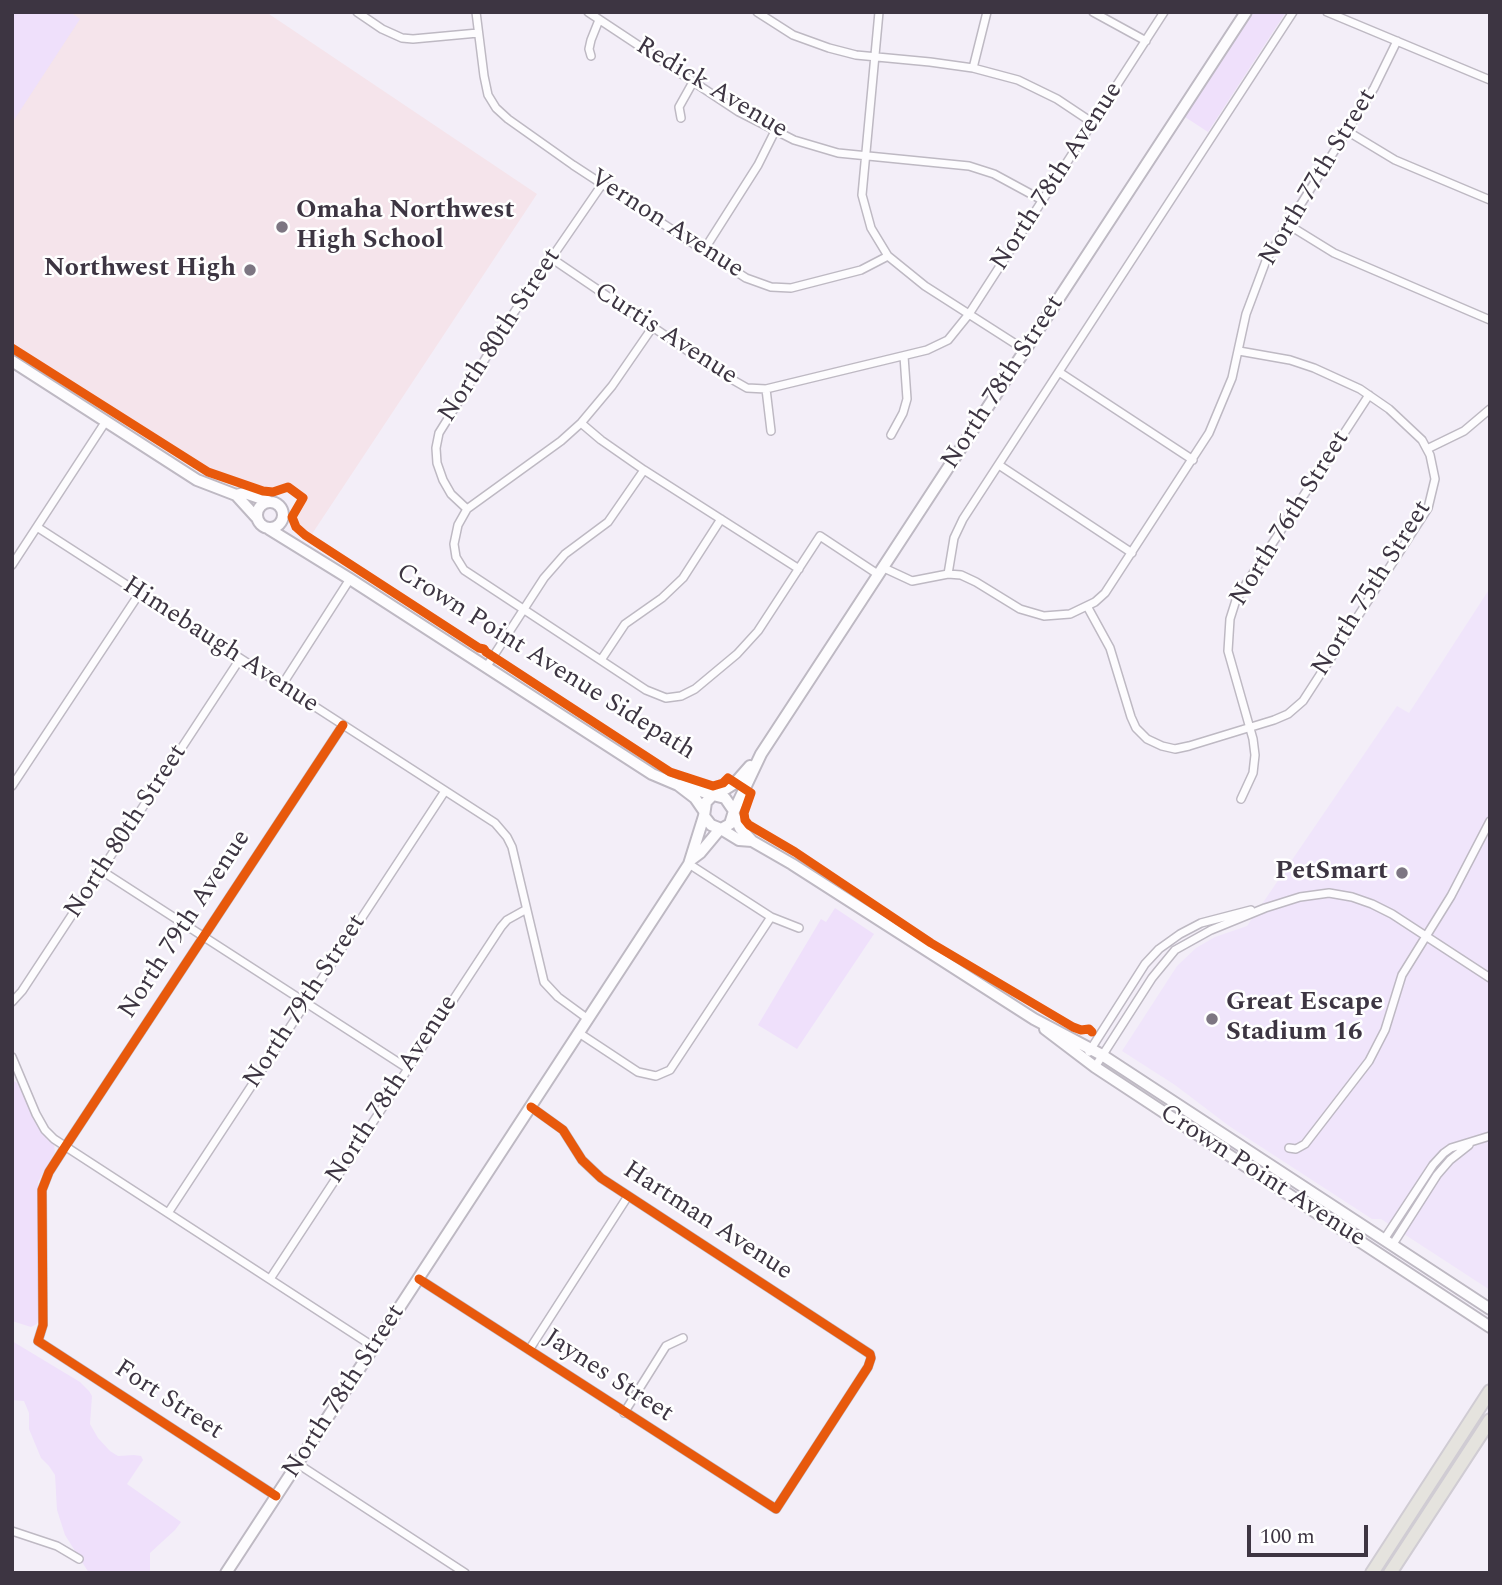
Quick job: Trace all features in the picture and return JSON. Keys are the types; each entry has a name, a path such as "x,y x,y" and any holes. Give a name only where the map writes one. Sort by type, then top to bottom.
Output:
{"main road":[{"name":"North 78th Street","path":"761,754 1246,12"},
{"path":"12,362 197,480 236,495 261,524 652,774 678,785 695,798 711,825 720,829"},
{"path":"236,495 244,494 281,507 282,520 275,528 269,529"},
{"path":"256,517 261,505 268,501"},
{"path":"282,520 297,545"},
{"path":"691,861 706,802 735,783 761,754"},
{"path":"691,861 720,829 730,824 761,754"},
{"path":"678,785 727,800 734,813"},
{"name":"Crown Point Avenue","path":"734,813 740,828 752,841 1038,1022 1091,1048 1490,1309"},
{"name":"Crown Point Avenue","path":"720,829 739,840 752,841"},
{"name":"North 78th Street","path":"226,1573 691,861"},
{"name":"Crown Point Avenue","path":"1038,1022 1095,1067 1490,1327"},
{"path":"1372,1573 1490,1391"},
{"path":"1390,1573 1490,1420"}],"street":[{"path":"357,12 382,29 402,38 478,33"},
{"name":"Vernon Avenue","path":"476,12 484,76 488,95 496,108 523,130 751,281 776,288 796,287 861,271 888,256"},
{"name":"Redick Avenue","path":"588,12 693,82 775,131 838,153 969,166 994,174 1042,200"},
{"path":"757,12 793,35 856,55 973,68 1018,80 1037,88 1093,123"},
{"path":"879,12 862,195 870,228 888,256 915,279 1025,350"},
{"path":"973,68 987,12"},
{"path":"1093,12 1146,41"},
{"name":"North 78th Avenue","path":"948,340 969,314 1164,12"},
{"name":"North 78th Street","path":"948,574 957,530 1293,12"},
{"path":"1327,12 1490,80"},
{"path":"591,56 589,48 599,20"},
{"name":"North 77th Street","path":"1087,606 1105,593 1193,460 1222,406 1246,314 1267,258 1374,88 1397,41"},
{"path":"681,118 678,107 693,82"},
{"path":"704,250 758,165 775,131"},
{"path":"1348,131 1395,160 1490,200"},
{"name":"North 80th Street","path":"467,509 454,497 443,480 437,463 439,433 515,311 603,183"},
{"path":"1287,224 1344,258 1490,320"},
{"name":"Curtis Avenue","path":"551,258 738,384 756,389 766,389 928,350 948,340"},
{"path":"652,328 612,386 581,423 561,441 467,509 458,525 454,544 456,556 464,570 523,611 655,695 673,698 695,689 737,654 758,631 820,536 882,571 912,581 948,574 967,577 1020,609 1036,614 1058,616 1087,606"},
{"path":"1238,351 1290,360 1343,380 1369,395 1413,430 1427,449 1464,431 1490,409"},
{"path":"891,435 907,399 904,356"},
{"path":"1059,372 1193,460"},
{"path":"766,389 771,431"},
{"name":"North 76th Street","path":"1241,799 1255,763 1255,746 1228,651 1229,624 1233,610 1246,584 1369,395"},
{"path":"12,565 106,421"},
{"path":"581,423 644,470 799,569"},
{"name":"North 75th Street","path":"1087,606 1110,648 1131,717 1136,728 1147,739 1162,747 1175,749 1283,716 1303,701 1428,508 1435,479 1432,459 1427,449"},
{"path":"999,465 1132,553"},
{"path":"486,666 557,562 613,516 644,470"},
{"path":"601,660 625,624 662,598 683,578 721,519"},
{"name":"Himebaugh Avenue","path":"37,527 492,820 503,830 512,847 525,911 544,982 558,997 588,1018"},
{"path":"282,685 350,579"},
{"path":"12,786 139,594"},
{"name":"North 80th Street","path":"12,1002 102,871 240,659"},
{"name":"North 79th Avenue","path":"38,1341 43,1325 43,1190 49,1172 343,725"},
{"name":"North 79th Street","path":"168,1213 445,791"},
{"path":"1289,1148 1296,1149 1305,1144 1369,1061 1385,1030 1402,975 1451,896 1490,821"},
{"path":"691,861 771,917 799,928"},
{"path":"102,871 407,1068"},
{"path":"1095,1067 1152,978 1175,950 1199,935 1300,897 1329,893 1372,904 1490,978"},
{"path":"1084,1059 1145,964 1168,941 1201,923 1265,908"},
{"name":"North 78th Avenue","path":"270,1279 501,927 507,920 525,911"},
{"path":"579,1033 638,1072 656,1076 670,1070 771,917"},
{"path":"1168,941 1175,950"},
{"path":"12,1057 15,1074 48,1134 374,1347"},
{"name":"Hartman Avenue","path":"531,1107 563,1130 588,1167 628,1196 864,1349 871,1358 868,1367 776,1509"},
{"path":"1389,1241 1450,1160 1473,1142 1490,1136"},
{"path":"528,1350 628,1196"},
{"name":"Jaynes Street","path":"419,1279 776,1509"},
{"path":"624,1412 666,1346 683,1338"},
{"name":"Fort Street","path":"38,1341 276,1496"},
{"path":"298,1464 465,1573"},
{"path":"12,1531 57,1546 79,1559"}],"shaded area":[{"name":"Northwest High","path":"12,12 266,12 537,194 310,537 298,528 294,519 304,497 287,484 277,490 268,490 214,474 12,346"},
{"path":"70,12 80,19 12,123 12,13"},
{"path":"1254,12 1286,12 1208,132 1185,117"},
{"path":"1490,588 1490,1290 1381,1219 1372,1219 1229,1126 1175,1085 1122,1051 1177,966 1196,948 1215,937 1247,926 1397,706 1409,713"},
{"path":"835,908 874,934 797,1049 758,1025 821,919 826,922"},
{"path":"12,1080 19,1084 36,1124 54,1145 55,1152 38,1182 38,1321 31,1327 12,1321"},
{"path":"12,1341 80,1382 89,1391 92,1396 90,1424 98,1438 118,1456 141,1456 143,1460 127,1484 181,1522 150,1553 150,1573 89,1573 65,1535 57,1510 55,1475 41,1458 29,1429 29,1413 24,1401 12,1400"}],"cycle path":[{"name":"Crown Point Avenue Sidepath","path":"12,348 208,472 263,491 273,492 288,487 303,498 292,517 296,527 305,535 670,772 713,786 728,778 751,793 744,813 749,825 795,852 931,943 1073,1027 1089,1029 1092,1032"},
{"path":"276,1496 38,1341 43,1325 42,1190 49,1172 65,1147 343,725"},
{"path":"419,1279 776,1509 868,1367 870,1354 601,1178 582,1160 563,1130 531,1107"}],"place":[{"name":"Omaha Northwest High School","path":"282,227"},
{"name":"Northwest High","path":"250,270"},
{"name":"PetSmart","path":"1402,873"},
{"name":"Great Escape Stadium 16","path":"1212,1019"}]}
